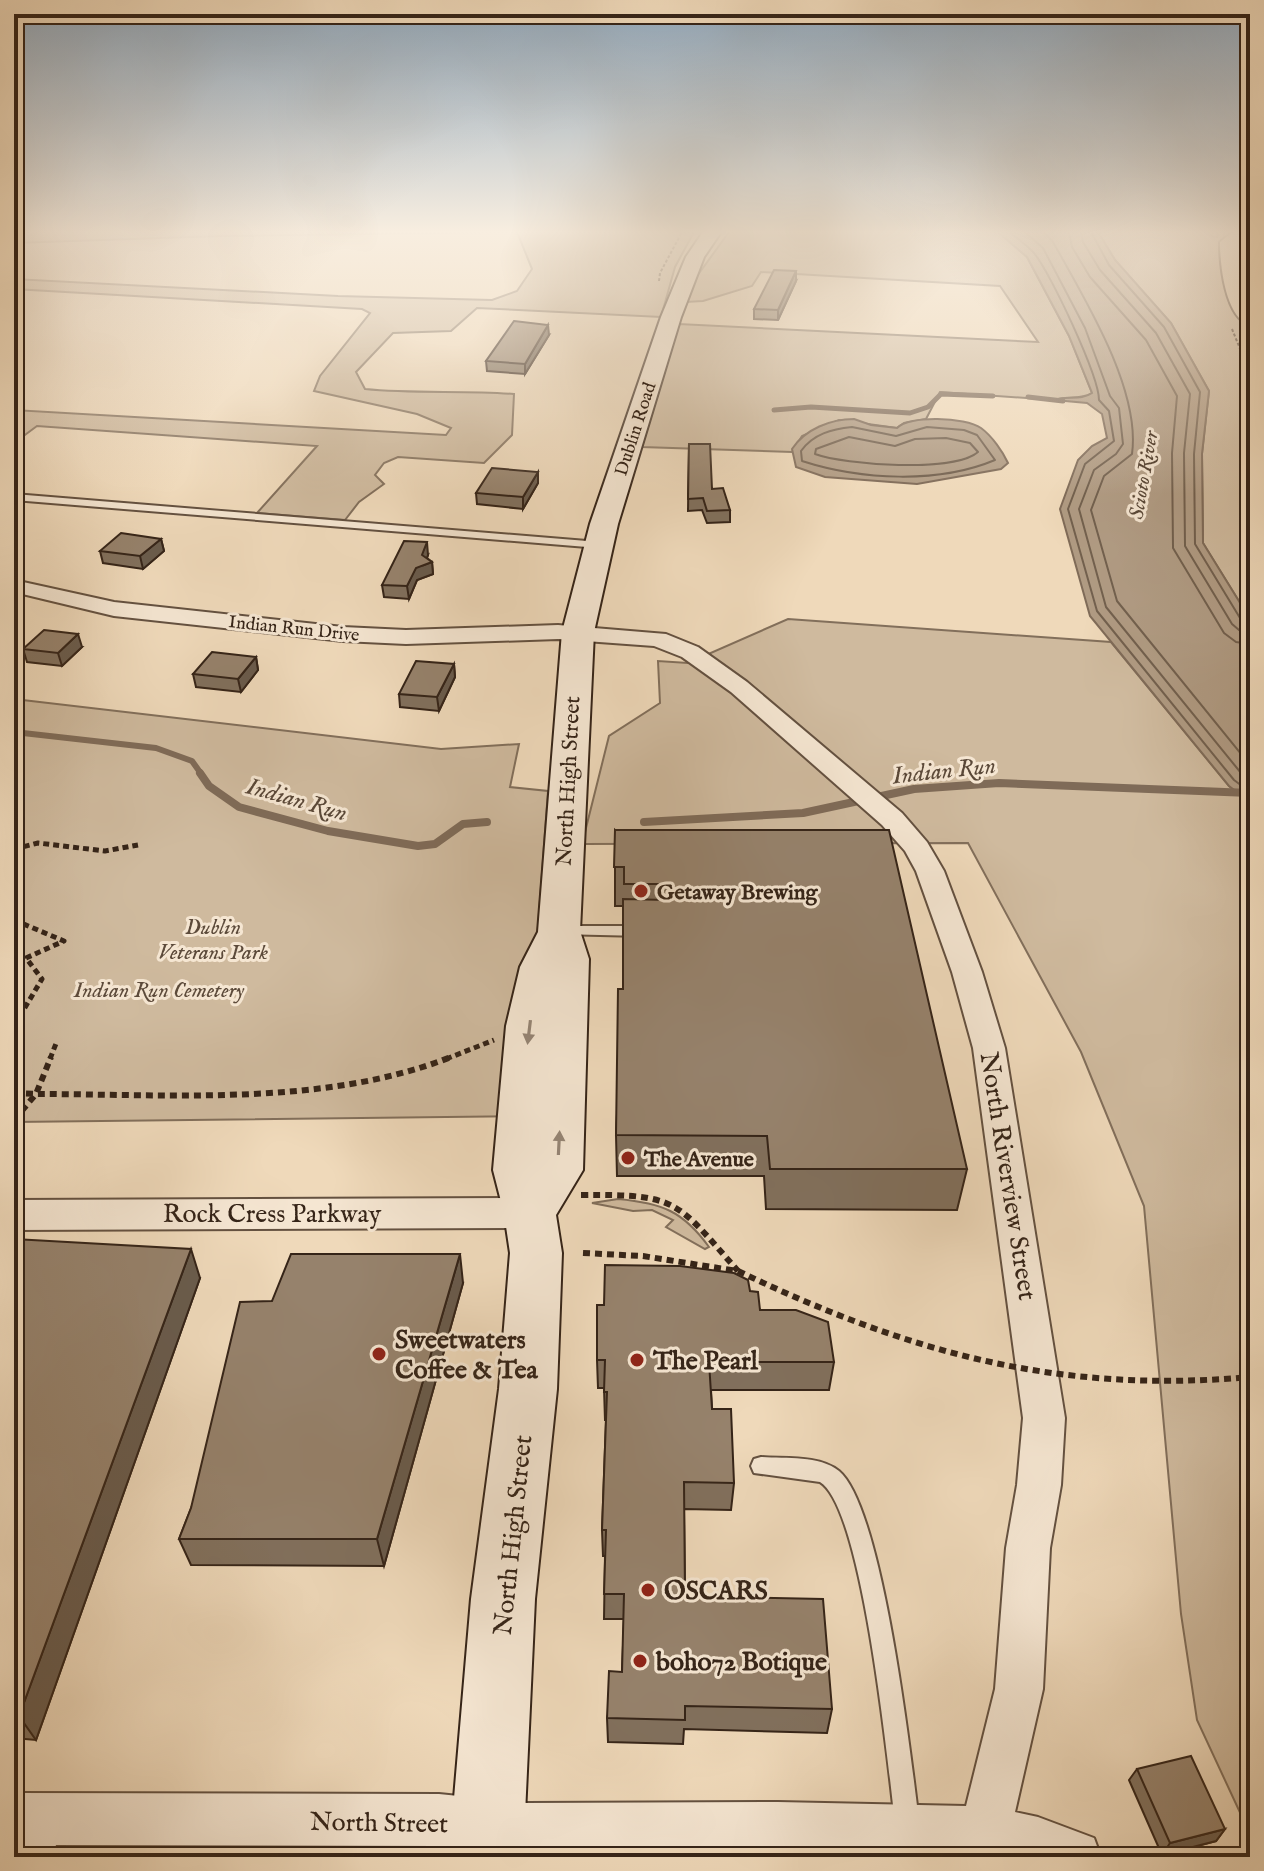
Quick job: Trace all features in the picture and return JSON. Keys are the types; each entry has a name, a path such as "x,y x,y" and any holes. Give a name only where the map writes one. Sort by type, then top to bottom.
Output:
{"main road":[{"name":"Dublin Road","path":"578,632 599,545 671,319"},
{"name":"North High Street","path":"486,1841 503,1599 528,1389 536,1253 553,1204 558,1170 568,959 559,931 578,632"}],"street":[{"name":"Indian Run Drive","path":"14,586 114,609 343,634 406,637 578,632"},
{"name":"North Riverview Street","path":"578,632 658,639 690,652 739,687 892,819 917,848 930,871 982,1019 994,1074 1042,1387 1043,1452 1028,1548 1019,1689 942,1838"},
{"name":"Rock Cress Parkway","path":"14,1215 553,1204"},
{"name":"North Street","path":"26,1832 439,1820 486,1841 527,1829 942,1838"},
{"path":"942,1838 1038,1843 1075,1857"}],"lane":[{"path":"14,497 599,545"},
{"path":"559,931 653,931"},
{"path":"761,1466 819,1472 832,1478 840,1488 854,1524 880,1626 942,1838"}],"path":[{"path":"14,849 38,843 105,851 138,845"},
{"path":"14,920 64,941 26,958 42,979 14,1026"},
{"path":"14,1007 25,1007"},
{"path":"14,1093 238,1094 355,1083 415,1071 500,1038"},
{"path":"14,1120 36,1094 57,1041"},
{"path":"553,1204 633,1195 662,1200 685,1211 738,1271"},
{"path":"583,1253 643,1256 738,1271 830,1314 900,1339 1036,1372 1159,1382 1250,1377"}],"green space":[{"path":"365,319 464,319 451,331 393,333 356,372 365,389 514,394 512,435 484,463 398,457 384,463 375,475 384,484 359,502 345,520 257,513 317,446 37,426 14,443 14,410 446,435 451,428 417,414 314,391 320,376"},
{"path":"1023,319 1060,319 1092,393 1054,400 940,392 926,419 904,423 897,428 839,420 802,436 792,452 642,447 679,324 1038,342"},
{"path":"1168,319 1244,319 1250,330 1250,619 1203,543 1202,454 1209,391"},
{"path":"788,619 1111,642 1229,786 1250,802 1250,1834 1197,1720 1181,1614 1144,1206 1081,1052 968,843 582,844 609,736 660,703 658,661 688,663"},
{"name":"Dublin Veterans Park","path":"14,699 441,749 519,744 510,787 548,791 524,1116 14,1122"},
{"path":"618,1199 647,1203 670,1211 690,1225 709,1247 705,1249 666,1227 673,1220 652,1210 633,1211 592,1203"}],"water":[{"name":"Scioto River","path":"1060,319 1168,319 1209,391 1202,454 1203,543 1250,619 1250,802 1229,786 1090,616 1060,509 1078,460 1092,446 1107,438 1102,414 1087,403 1054,400 1092,393"},
{"path":"854,419 897,428 925,419 973,424 989,435 1008,463 1001,469 917,484 825,477 796,467 792,449 804,436 828,423"}],"building":[{"path":"514,321 548,325 525,364 486,361"},
{"path":"689,444 710,444 712,489 723,488 730,510 707,511 703,498 688,499"},
{"path":"492,468 538,472 523,497 476,493"},
{"path":"121,533 161,539 140,556 100,551"},
{"path":"404,541 427,542 422,555 432,562 416,568 407,586 382,585"},
{"path":"44,630 78,634 58,653 23,649"},
{"path":"212,652 256,657 238,679 193,674"},
{"path":"416,661 454,664 437,697 399,694"},
{"path":"615,830 889,830 967,1169 770,1169 767,1136 616,1135 618,989 623,989 623,899 667,900 677,892 667,884 624,884 624,867 614,867"},
{"path":"14,1239 191,1249 19,1716 14,1715"},
{"path":"291,1254 460,1254 377,1539 179,1539 191,1508 240,1302 272,1301"},
{"path":"605,1265 680,1266 734,1273 748,1280 750,1291 758,1292 760,1310 796,1310 828,1322 834,1362 709,1362 712,1409 731,1409 734,1483 684,1482 685,1596 823,1599 832,1709 685,1706 685,1720 607,1718 609,1671 622,1672 624,1594 604,1594 606,1530 602,1530 607,1392 604,1392 605,1360 597,1360 597,1305 604,1305"},
{"path":"1191,1756 1225,1829 1170,1843 1137,1769"}],"waterway":[{"path":"774,410 811,407 910,413 928,407 941,394 993,396"},
{"path":"1028,397 1063,401"},
{"name":"Indian Run","path":"14,732 156,748 192,761 202,775"},
{"name":"Indian Run","path":"200,773 209,786 239,807 328,831 418,846 435,844 463,824 487,822"},
{"name":"Indian Run","path":"644,822 803,813 914,789 999,783 1250,793"}],"place":[{"name":"Getaway Brewing","path":"641,891"},
{"name":"The Avenue","path":"628,1158"},
{"name":"Sweetwaters Coffee & Tea","path":"379,1354"},
{"name":"The Pearl","path":"637,1360"},
{"name":"OSCARS","path":"648,1590"},
{"name":"boho72 Botique","path":"640,1661"}],"park label":[{"name":"Indian Run Cemetery","path":"159,989"}]}
